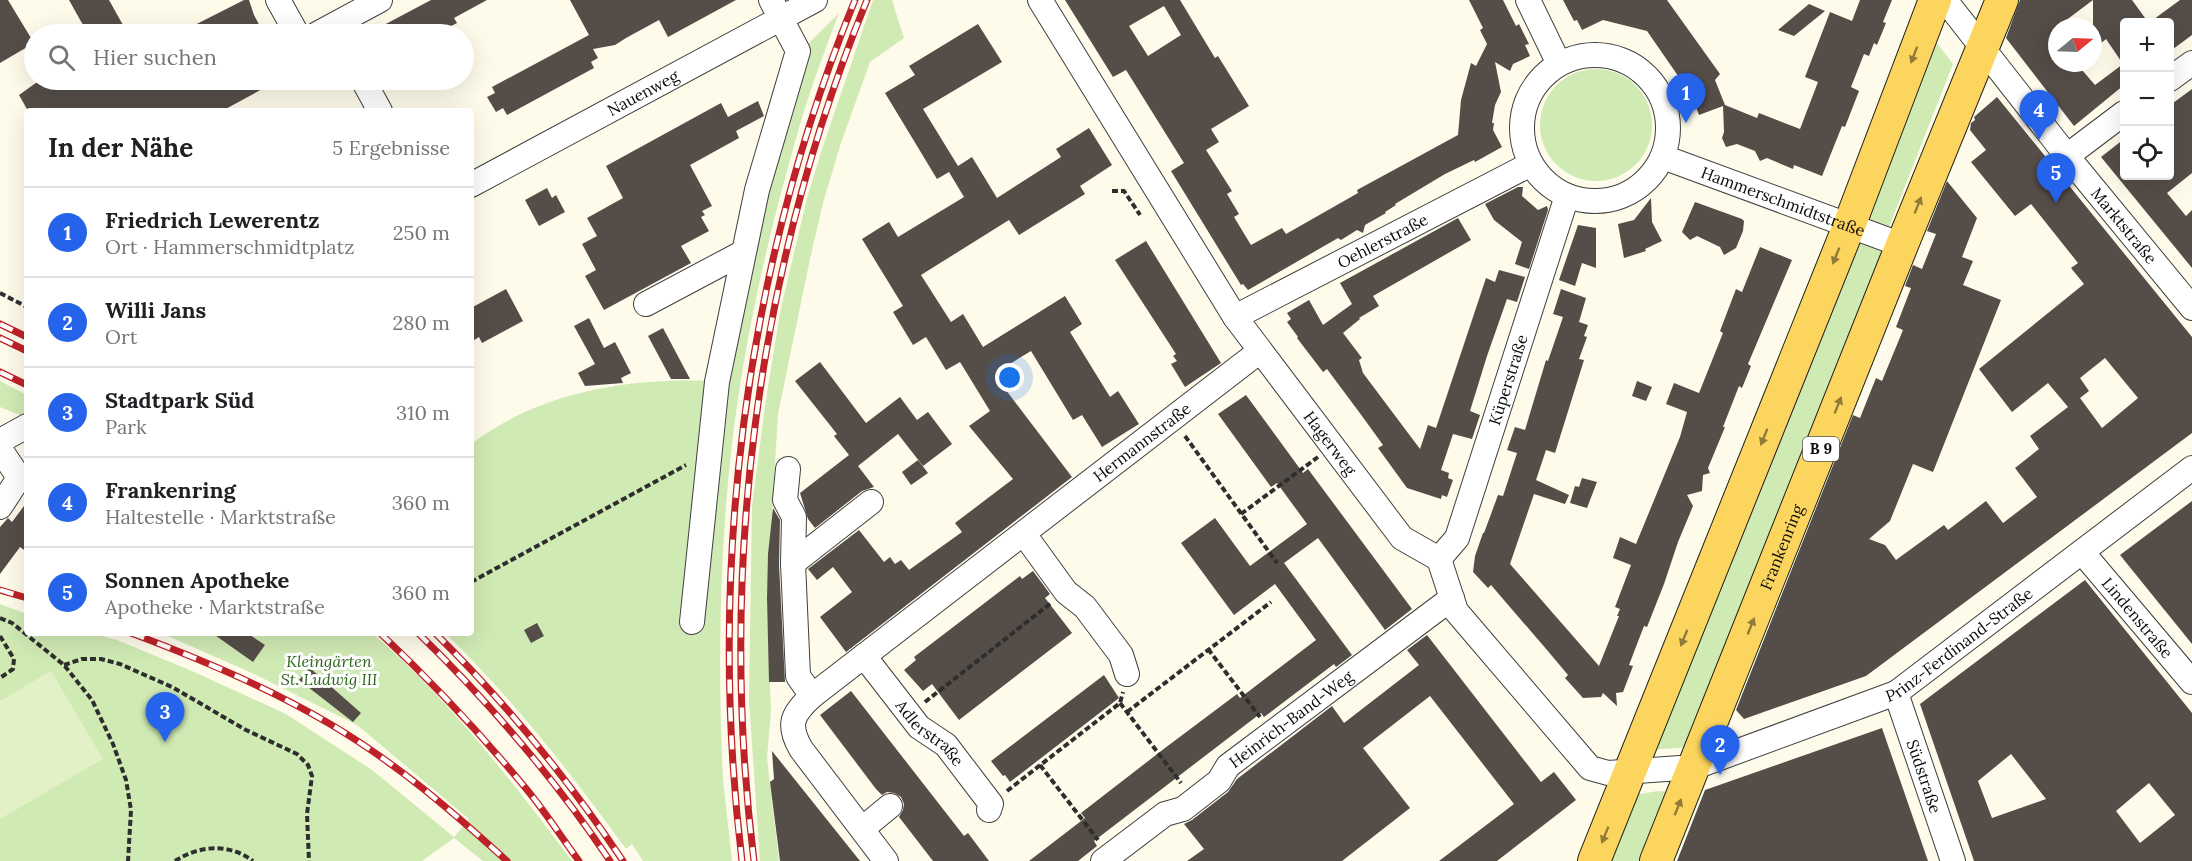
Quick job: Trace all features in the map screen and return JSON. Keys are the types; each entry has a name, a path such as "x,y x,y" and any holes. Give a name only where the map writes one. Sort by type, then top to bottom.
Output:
{"main road":[{"path":"1594,861 1849,226 1935,0"},
{"name":"Frankenring","path":"1656,861 2002,0"}],"street":[{"path":"278,0 291,24"},
{"path":"341,24 380,0"},
{"name":"Nauenweg","path":"474,183 776,10 816,0"},
{"name":"Hagerweg","path":"1040,0 1235,317 1402,538 1439,559"},
{"path":"1528,0 1558,64"},
{"name":"Marktstraße","path":"1945,0 2067,156 2192,308"},
{"path":"692,622 707,460 717,382 742,253 757,190 798,51 776,10"},
{"path":"1594,54 1612,56 1644,73 1656,87 1664,103 1668,121 1668,139 1663,157 1640,187 1623,196 1605,201 1567,196 1547,183 1531,164 1524,146 1522,127 1524,108 1543,75 1558,64 1576,57 1594,54"},
{"path":"2174,76 2192,63"},
{"path":"368,90 378,108"},
{"path":"2067,156 2120,116"},
{"name":"Hammerschmidtstraße","path":"1663,157 1902,245"},
{"name":"Oehlerstraße","path":"1235,317 1531,164"},
{"name":"Küperstraße","path":"1439,559 1457,538 1567,196"},
{"path":"646,304 742,253"},
{"name":"Hermannstraße","path":"869,847 795,740 792,728 794,715 812,696 1260,351"},
{"path":"0,441 24,428"},
{"path":"0,449 16,473 17,481 0,507"},
{"name":"Prinz-Ferdinand-Straße","path":"1695,767 1896,693 2192,468"},
{"path":"788,469 785,500 794,517 793,563 798,676 812,696"},
{"path":"793,563 871,502"},
{"path":"1024,534 1066,591 1085,607 1114,645 1121,655 1128,674"},
{"name":"Lindenstraße","path":"2082,552 2192,682"},
{"path":"1439,559 1456,611 1590,768 1608,773 1695,767"},
{"name":"Heinrich-Band-Weg","path":"1106,858 1164,814 1183,809 1218,781 1228,766 1452,597"},
{"name":"Adlerstraße","path":"864,656 919,727 946,745 990,807"},
{"name":"Südstraße","path":"1896,693 1953,861"},
{"path":"869,847 891,806"}],"path":[{"path":"1112,191 1124,191 1140,215"},
{"path":"0,293 24,305"},
{"path":"1172,419 1277,563"},
{"path":"1241,514 1332,445"},
{"path":"474,580 697,459 707,460"},
{"path":"909,714 1066,591"},
{"path":"1127,712 1271,603"},
{"path":"0,618 12,623 24,633"},
{"path":"0,636 14,659 13,669 0,678"},
{"path":"28,636 64,665 92,700 113,744 126,780 131,810 128,861"},
{"path":"1208,649 1272,734"},
{"path":"64,665 82,659 101,659 120,664 172,687 246,730 297,754 308,765 312,776 307,814 309,861"},
{"path":"990,807 1120,703 1128,674"},
{"path":"1120,703 1194,800"},
{"path":"1040,765 1106,858"},
{"path":"175,861 194,852 219,848 232,849 253,861"}],"green space":[{"path":"873,0 892,0 904,38 870,62 840,146 823,203 810,259 778,414 767,598 771,711 767,758 779,861 760,861 749,701 752,506 765,406 780,312 807,198"},
{"path":"839,13 805,109 775,216 750,329 732,444 721,600 720,679 723,770 732,861 643,861 632,844 626,849 540,737 448,636 474,636 474,442 498,426 555,400 585,392 647,382 711,381 724,367 805,47"},
{"path":"1931,35 1953,64 1889,227 1886,259 1693,747 1646,750"},
{"path":"1596,69 1618,73 1636,85 1648,103 1652,125 1648,147 1636,165 1618,177 1596,181 1574,177 1556,165 1544,147 1540,125 1544,103 1556,85 1574,73"},
{"path":"0,381 24,393 24,417 0,407"},
{"name":"Kleingärten St. Ludwig III","path":"0,604 24,613 24,636 102,636 117,640 286,714 372,770 454,837 469,819 357,725 252,673 168,636 375,636 427,685 478,741 572,861 483,861 454,838 422,861 0,861"},
{"path":"51,671 103,759 0,819 0,701"},
{"path":"1658,791 1670,792 1648,861 1602,861 1628,796"}],"building":[{"path":"0,0 8,0 24,26 24,49 0,63"},
{"path":"69,0 109,0 122,24 82,24"},
{"path":"244,0 249,0 259,24 197,24"},
{"path":"431,0 487,0 454,18 457,23 455,24 386,24"},
{"path":"570,0 736,0 668,37 659,20 615,45 593,49 598,58 591,62 594,68 507,115 503,108 496,112 487,97 495,93 492,87 589,35"},
{"path":"1065,0 1180,0 1215,58 1218,56 1249,106 1211,129 1219,142 1206,150 1232,191 1227,194 1239,214 1234,217 1251,245 1282,228 1286,234 1358,193 1357,190 1458,135 1461,100 1471,63 1476,66 1487,44 1480,30 1483,28 1469,0 1503,0 1516,26 1519,24 1529,44 1525,45 1530,56 1513,64 1510,71 1495,62 1501,92 1495,105 1492,123 1494,123 1493,130 1502,147 1475,162 1474,160 1445,174 1395,204 1386,213 1365,225 1363,233 1357,230 1341,240 1338,238 1248,290 1243,284 1241,285 1171,171 1184,163 1126,70 1113,77","holes":["1164,6 1181,35 1148,56 1129,26"]},
{"path":"1563,0 1667,0 1720,74 1715,80 1725,105 1757,118 1759,113 1800,129 1818,82 1805,77 1830,12 1852,21 1860,0 1892,0 1877,45 1874,43 1869,56 1864,54 1851,87 1859,91 1822,176 1794,165 1793,169 1767,158 1760,161 1755,151 1737,144 1726,147 1722,138 1724,132 1723,106 1699,115 1692,96 1647,31 1603,20 1582,30 1577,20 1574,21"},
{"path":"2020,0 2093,0 2069,18 2048,18 2048,72 2084,72 2095,85 2120,66 2120,88 2074,126 2006,38"},
{"path":"2093,0 2132,0 2145,18 2120,18 2120,60 2106,39 2102,42 2102,18 2093,18"},
{"path":"2180,0 2192,0 2192,35 2174,48 2174,18 2155,18"},
{"path":"1809,4 1825,11 1794,36 1778,30"},
{"path":"978,24 1002,62 923,109 958,166 972,157 997,198 1061,157 1056,149 1089,128 1112,165 1080,186 1085,194 1019,235 1009,220 921,275 951,322 963,314 983,347 1065,296 1082,324 1070,332 1110,397 1118,391 1139,424 1102,447 1082,415 1073,420 1031,351 998,371 1000,374 996,377 1072,477 846,652 820,617 852,592 833,567 817,580 808,569 859,530 884,562 890,557 895,564 901,560 909,570 962,532 955,523 1013,479 969,426 990,411 960,362 946,370 926,337 913,345 893,312 903,306 862,239 889,222 898,237 964,197 949,172 937,179 885,93 915,75 909,66"},
{"path":"2192,89 2192,173 2167,193 2186,216 2192,210 2192,268 2101,157 2120,142 2120,180 2174,180 2174,102"},
{"path":"26,90 261,90 228,108 26,108 19,95"},
{"path":"1997,97 2192,337 2192,433 1866,676 1744,719 1736,710 1853,415 1860,418 1876,378 1882,381 1903,330 1896,327 1911,288 1905,286 1913,265 1922,269 1936,234 1927,231 1947,181 1977,218 1962,257 1973,261 1963,285 2001,300 1933,472 1913,464 1890,521 1869,539 1885,545 1896,560 1944,525 1948,530 1986,501 2003,523 2037,497 2015,468 2039,449 2030,436 2068,407 2048,383 2012,412 1979,369 2084,284 2071,268 2078,263 2031,204 2015,216 1971,162 1986,150 1970,130 1971,123 1975,120 1974,117","holes":["2105,358 2138,398 2102,428 2080,398 2089,391 2080,378"]},
{"path":"758,101 764,116 736,131 739,138 690,165 712,206 702,211 705,215 701,217 709,231 681,246 691,263 604,310 585,276 596,270 582,244 597,236 587,218 623,198 606,166 721,103 728,117"},
{"path":"1518,187 1523,187 1522,196 1538,210 1547,206 1548,210 1529,269 1515,264 1522,242 1494,220 1485,204"},
{"path":"547,188 552,198 556,195 565,212 539,226 525,200"},
{"path":"1651,198 1652,222 1662,241 1645,249 1646,251 1624,258 1618,224 1634,220"},
{"path":"1695,202 1744,221 1743,231 1736,248 1724,255 1720,247 1697,236 1690,240 1682,232"},
{"path":"1458,218 1471,240 1373,296 1379,306 1359,318 1343,333 1362,358 1359,360 1363,373 1420,449 1428,425 1436,428 1486,278 1495,282 1499,270 1525,277 1517,302 1507,299 1487,356 1470,411 1480,415 1472,439 1453,434 1441,470 1449,473 1448,478 1453,480 1447,497 1442,495 1441,499 1407,488 1378,448 1383,445 1362,416 1327,369 1323,372 1297,338 1287,322 1291,319 1287,313 1309,300 1323,325 1352,304 1340,283"},
{"path":"1578,225 1596,228 1596,268 1582,263 1575,286 1559,280"},
{"path":"1146,241 1221,363 1185,387 1171,364 1177,361 1173,356 1176,354 1115,260"},
{"path":"1760,247 1792,260 1748,364 1751,366 1742,388 1739,386 1723,427 1725,427 1708,468 1710,473 1703,475 1702,491 1687,495 1693,506 1647,627 1644,626 1629,665 1633,666 1623,692 1616,693 1617,706 1603,693 1601,697 1583,698 1565,678 1568,675 1491,585 1488,588 1473,572 1475,556 1483,533 1498,495 1503,496 1517,453 1507,450 1515,427 1525,430 1546,360 1548,361 1563,317 1553,314 1561,289 1586,298 1579,322 1588,325 1584,336 1587,337 1579,359 1584,360 1555,453 1546,450 1536,480 1569,495 1565,504 1534,494 1510,564 1599,666 1619,616 1617,616 1620,609 1615,607 1631,565 1613,558 1620,537 1636,544 1680,437 1687,412 1666,404 1674,383 1699,393 1723,333 1720,331 1736,289 1742,292"},
{"path":"506,289 523,321 482,343 479,337 474,340 474,306"},
{"path":"589,318 604,348 615,342 631,373 621,378 623,383 585,386 578,373 595,364 574,326"},
{"path":"663,328 690,379 671,379 648,336"},
{"path":"820,362 866,423 900,397 917,420 928,412 952,444 923,466 898,434 858,466 874,487 862,491 815,528 808,519 800,493 849,455 834,436 837,434 795,381"},
{"path":"1637,381 1652,387 1646,401 1632,396"},
{"path":"1246,395 1303,473 1308,469 1412,609 1385,630 1318,538 1284,563 1352,655 1336,667 1334,664 1264,717 1261,713 1094,841 1097,846 1078,861 1029,861 1085,818 1081,813 1165,748 1237,694 1240,698 1316,640 1275,584 1234,615 1181,543 1215,518 1250,566 1307,524 1277,483 1271,487 1218,414"},
{"path":"918,460 928,473 911,485 902,472"},
{"path":"1582,478 1597,482 1587,508 1570,503 1575,486 1579,487"},
{"path":"2192,501 2192,644 2120,555"},
{"path":"24,506 24,550 20,547 0,574 0,527 8,518 12,522"},
{"path":"773,508 780,520 779,564 785,682 769,682 768,554"},
{"path":"1033,571 1050,594 1045,598 1072,633 959,720 932,684 923,691 904,670 916,660 914,657 1020,576 1022,579"},
{"path":"2085,580 2192,713 2192,861 1974,861 1920,704","holes":["2011,754 2046,799 1992,818 1978,781","2149,783 2175,815 2140,843 2116,811"]},
{"path":"537,623 544,636 531,643 524,630"},
{"path":"1427,635 1541,782 1554,772 1576,800 1497,861 1439,861 1514,804 1430,696 1363,748 1410,808 1342,861 1187,861 1204,849 1184,824 1228,792 1237,779 1332,706 1344,723 1419,665 1407,650"},
{"path":"216,636 252,636 265,645 253,662"},
{"path":"310,668 361,713 353,722 299,680"},
{"path":"1104,675 1119,698 1010,782 1005,775 1003,776 991,761"},
{"path":"851,691 964,836 968,833 989,861 933,861 899,817 904,804 901,797 887,792 882,795 876,789 820,715"},
{"path":"1882,728 1928,861 1677,861 1705,790"},
{"path":"772,751 860,861 780,861 770,782 774,779"}],"railway":[{"path":"742,861 732,752 729,642 733,533 744,423 761,315 786,208 817,103 855,0"},
{"path":"754,861 744,752 741,643 745,533 755,423 773,315 797,208 829,103 867,0"},
{"path":"0,324 24,336"},
{"path":"0,338 24,350"},
{"path":"0,372 24,384"},
{"path":"0,590 24,597"},
{"path":"139,636 233,674 330,724 377,754 422,788 507,861"},
{"path":"383,636 438,690 493,750 535,799 579,861"},
{"path":"421,636 520,742 567,800 610,861"},
{"path":"438,636 535,742 623,861"}],"place":[{"name":"Friedrich Lewerentz","path":"1686,123"},
{"name":"Frankenring","path":"2039,140"},
{"name":"Sonnen Apotheke","path":"2056,203"},
{"name":"Stadtpark Süd","path":"165,742"},
{"name":"Willi Jans","path":"1720,775"}]}
